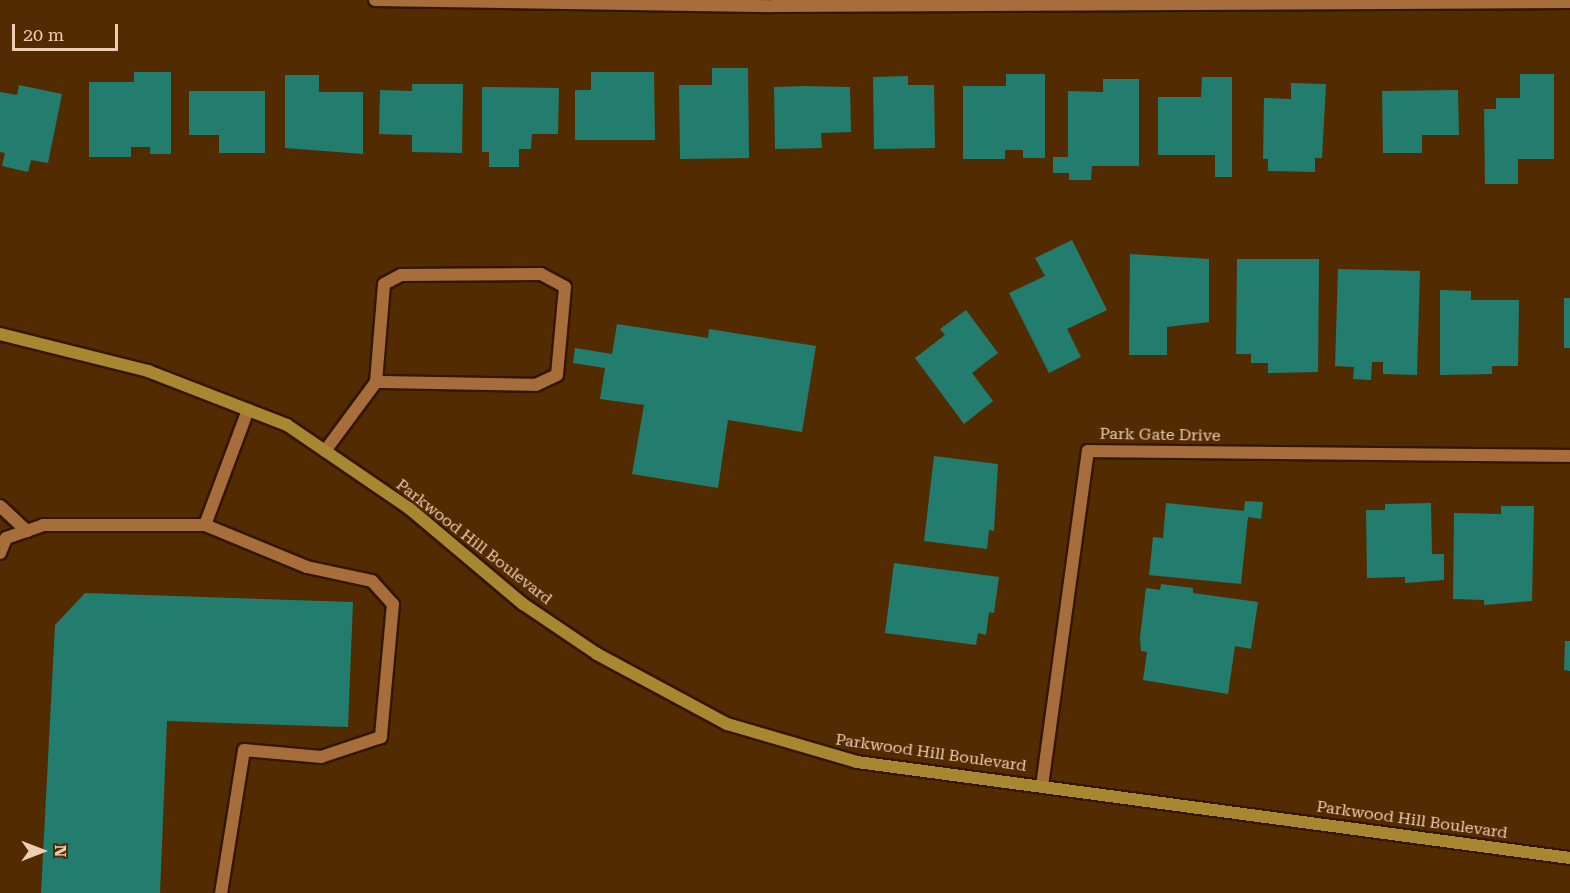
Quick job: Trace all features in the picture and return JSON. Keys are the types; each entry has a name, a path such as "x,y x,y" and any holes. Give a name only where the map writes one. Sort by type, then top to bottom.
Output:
{"street":[{"path":"375,0 773,6 1570,2"},
{"path":"325,451 376,382 384,284 401,274 541,274 566,287 557,375 536,386 376,382"},
{"name":"Parkwood Hill Boulevard","path":"0,334 148,371 286,425 410,509 523,604 597,654 727,724 857,762 1570,858"},
{"path":"205,525 248,410"},
{"name":"Park Gate Drive","path":"1042,786 1088,451 1570,456"},
{"path":"0,506 27,531"},
{"path":"0,553 6,538 43,525 205,525 307,567 372,581 393,604 381,737 321,757 244,750 221,893"}],"building":[{"path":"712,68 748,68 749,158 680,159 679,85 712,85"},
{"path":"134,72 171,72 171,154 150,154 150,147 131,147 131,157 89,157 89,82 134,82"},
{"path":"591,72 654,72 655,140 575,140 575,90 591,90"},
{"path":"1006,74 1045,74 1045,158 1023,158 1023,150 1005,150 1005,159 963,159 963,86 1006,86"},
{"path":"1520,74 1554,74 1554,159 1518,159 1518,184 1485,184 1484,109 1496,109 1496,98 1520,98"},
{"path":"285,75 319,75 319,92 363,92 363,154 285,148"},
{"path":"908,76 908,85 934,85 935,148 874,149 873,77"},
{"path":"1202,77 1232,77 1232,177 1215,177 1215,155 1158,155 1158,97 1201,97"},
{"path":"1103,79 1139,79 1139,166 1092,166 1091,180 1069,180 1069,173 1053,173 1053,157 1068,157 1068,91 1103,92"},
{"path":"1291,83 1326,84 1322,158 1315,158 1315,172 1268,171 1268,159 1263,159 1264,98 1291,99"},
{"path":"412,84 463,84 462,153 412,152 412,135 379,134 380,90 412,91"},
{"path":"19,85 62,94 48,163 31,160 28,172 2,166 5,153 0,152 0,92 17,95"},
{"path":"482,87 559,88 558,134 532,134 531,149 519,149 519,167 489,167 489,152 482,152"},
{"path":"774,87 850,87 851,132 821,133 822,148 775,149"},
{"path":"1458,90 1459,135 1422,135 1422,153 1383,153 1382,91"},
{"path":"189,91 265,91 265,153 219,153 219,135 189,135"},
{"path":"1072,240 1107,310 1067,329 1081,357 1049,373 1009,293 1045,276 1035,258"},
{"path":"1130,254 1209,259 1209,322 1167,327 1167,355 1129,355"},
{"path":"1237,259 1319,259 1318,372 1268,373 1268,363 1251,363 1251,354 1236,354"},
{"path":"1338,269 1420,271 1417,375 1383,374 1383,362 1372,362 1371,380 1353,379 1354,367 1335,366"},
{"path":"1440,290 1471,291 1471,300 1519,300 1518,366 1492,366 1492,374 1440,375"},
{"path":"1564,298 1570,298 1570,348 1564,348"},
{"path":"966,310 998,353 972,373 993,401 964,424 915,358 945,335 940,329"},
{"path":"617,324 708,338 709,329 816,346 802,432 728,420 718,488 632,474 644,405 600,399 605,368 573,363 575,348 612,354"},
{"path":"934,456 998,464 994,531 989,530 987,549 924,541"},
{"path":"1245,501 1263,502 1261,519 1248,517 1241,584 1149,575 1153,537 1163,538 1166,503 1244,511"},
{"path":"1431,503 1432,554 1444,554 1444,580 1405,583 1405,577 1367,578 1366,510 1385,510 1385,504"},
{"path":"1501,506 1534,506 1532,601 1484,605 1484,600 1453,599 1454,513 1501,514"},
{"path":"894,563 999,577 994,613 989,612 986,635 978,633 976,645 885,633"},
{"path":"1161,584 1193,588 1193,593 1258,602 1251,649 1235,646 1228,694 1143,680 1147,652 1141,651 1140,637 1146,588 1160,590"},
{"path":"85,593 353,602 348,727 167,721 160,893 41,893 55,625"},
{"path":"1565,641 1570,641 1570,671 1564,670"}]}
